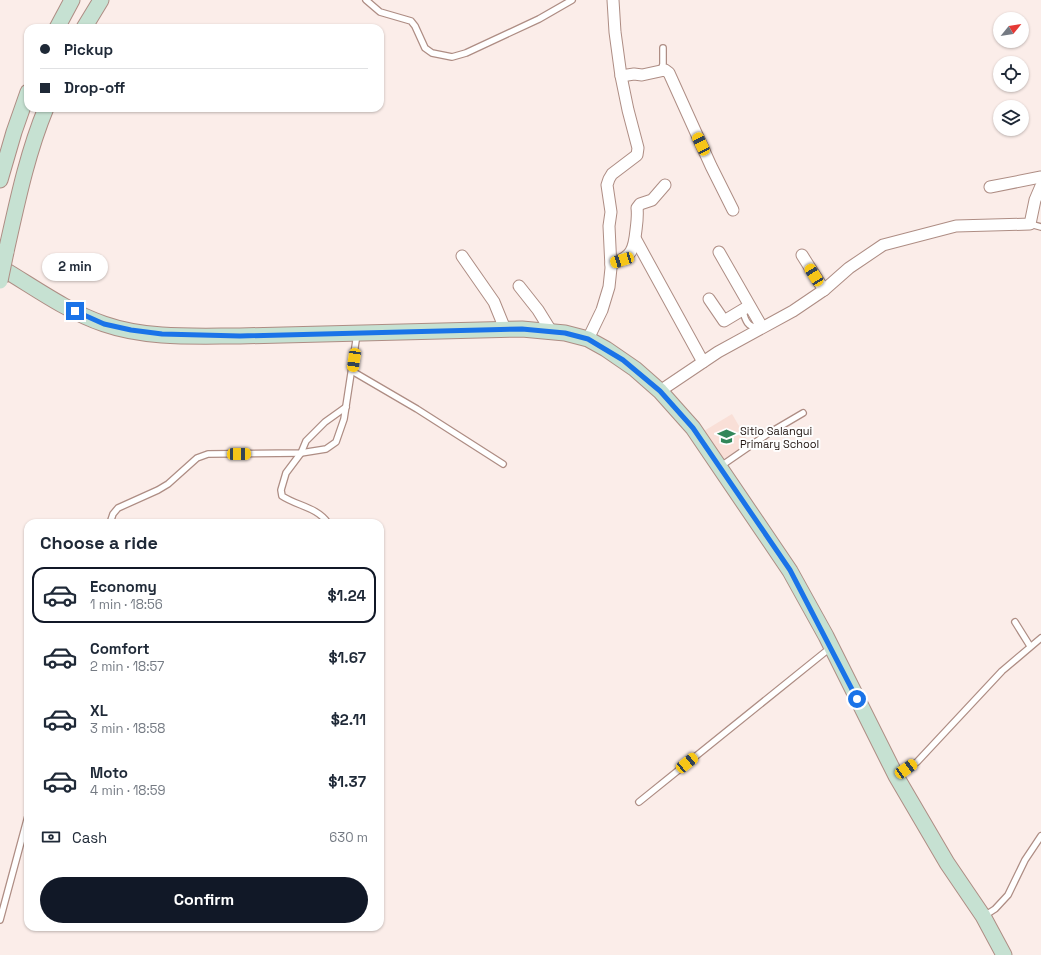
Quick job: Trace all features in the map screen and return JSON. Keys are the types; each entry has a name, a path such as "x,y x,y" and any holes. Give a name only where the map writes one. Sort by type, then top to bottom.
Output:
{"street":[{"path":"59,24 72,0"},
{"path":"86,24 101,0"},
{"path":"588,339 606,299 611,264 609,226 610,212 607,185 612,174 637,155 638,148 621,76 615,32 613,0"},
{"path":"621,76 634,74 642,75 665,70 669,73 711,166 733,210"},
{"path":"0,180 24,103"},
{"path":"0,281 24,172 44,112"},
{"path":"990,187 1041,177"},
{"path":"611,264 622,260 632,252 636,240 638,216 637,208 640,204 652,200 665,185"},
{"path":"660,391 718,352 793,311 824,290 849,268 883,245 956,226 1030,224 1035,200 1041,186"},
{"path":"636,240 703,362"},
{"path":"719,252 746,308 762,327"},
{"path":"802,255 824,290"},
{"path":"462,256 494,302 505,329"},
{"path":"0,267 55,301 75,311 104,324 131,330 162,334 212,336 358,334 505,329 551,331 588,339 623,360 660,391 693,428 790,570 831,647 896,776 947,863 984,916 1004,955"},
{"path":"519,286 538,310 551,331"},
{"path":"709,299 724,321 746,308"}],"lane":[{"path":"366,0 380,12 411,21 415,26 425,48 432,53 452,57 466,53 539,19 572,0"},
{"path":"661,71 663,64 663,48"},
{"path":"1030,224 1041,226"},
{"path":"111,519 118,508 168,484 197,458 208,454 301,453 326,449 336,442 344,419 358,334"},
{"path":"352,371 417,409 503,464"},
{"path":"324,519 317,512 289,501 282,496 281,490 286,473 301,453 306,442 325,422 346,407"},
{"path":"719,467 769,433 804,413"},
{"path":"1015,622 1030,646"},
{"path":"896,776 917,762 1002,671 1041,638"},
{"path":"639,802 831,647"},
{"path":"0,920 24,831"},
{"path":"984,916 995,909 1008,895 1025,860 1041,836"}],"shaded area":[{"name":"Sitio Salangui Primary School","path":"732,414 749,443 722,460 704,431"}],"place":[{"name":"Sitio Salangui Primary School","path":"727,437"}],"route":[{"path":"75,311 104,324 119,328 162,334 240,336 522,329 565,333 588,339 606,349 635,369 660,391 693,428 790,570 826,636 857,699"}]}
